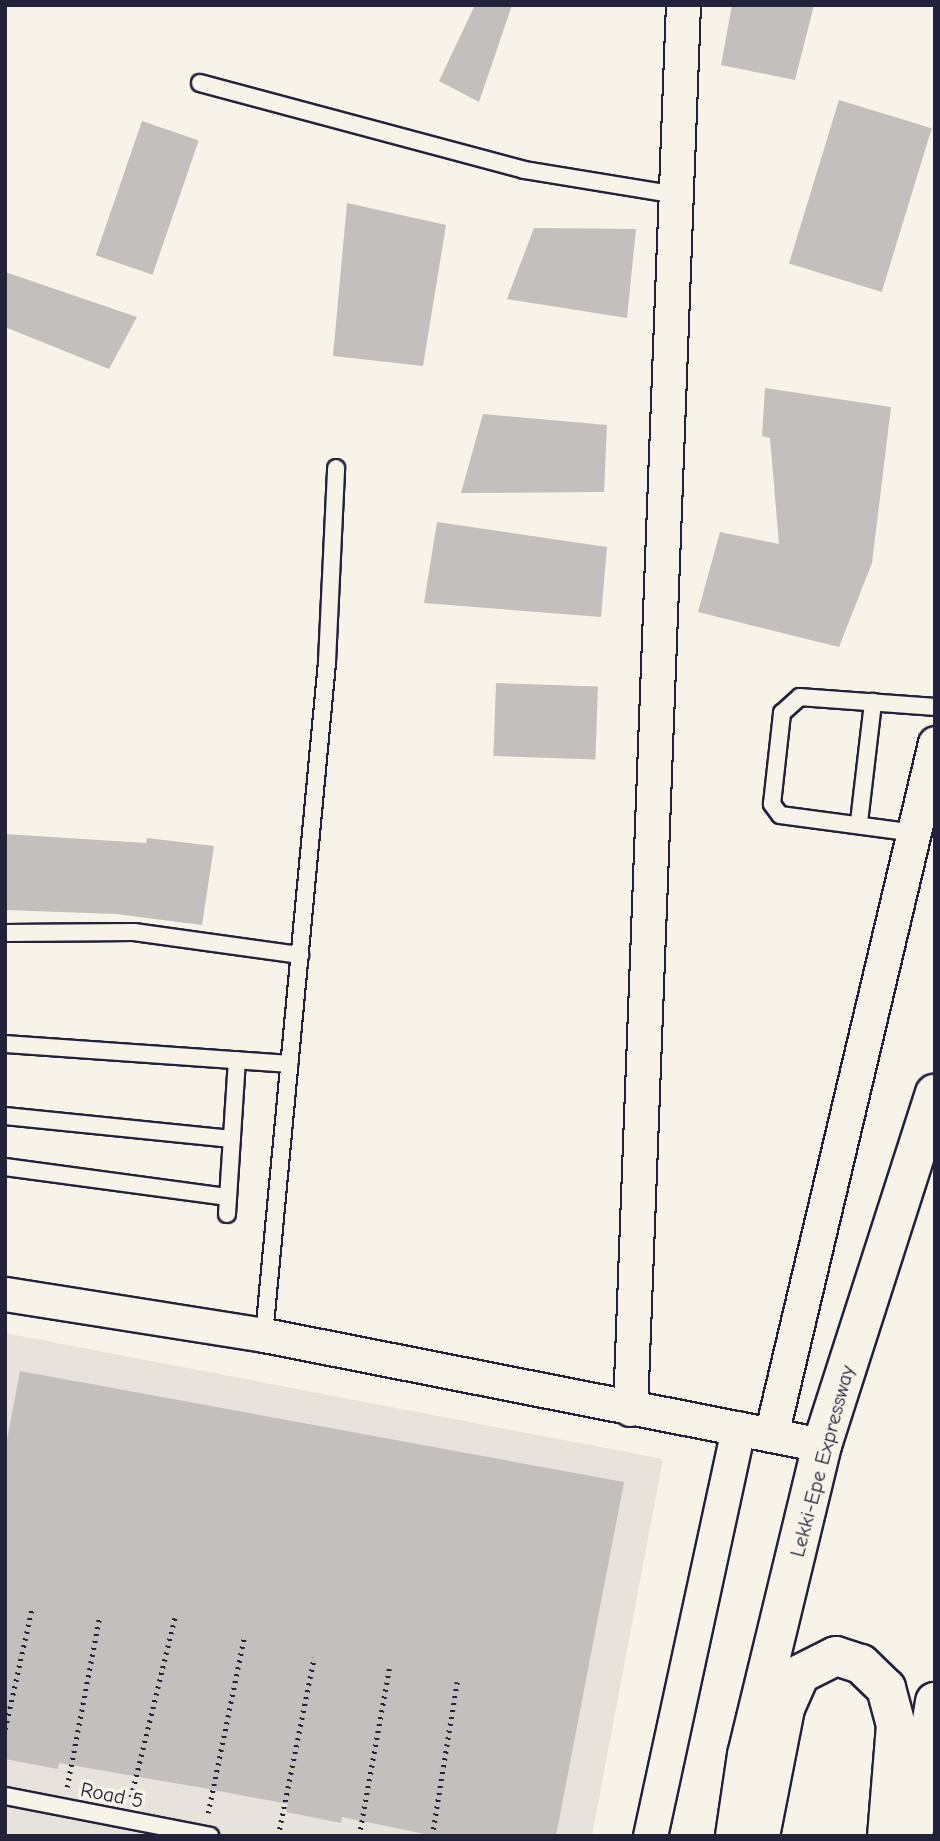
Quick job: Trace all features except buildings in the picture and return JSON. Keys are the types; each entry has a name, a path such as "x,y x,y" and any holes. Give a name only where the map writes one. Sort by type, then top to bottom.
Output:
{"highway":[{"name":"Lekki-Epe Expressway","path":"735,1836 747,1755 822,1445 935,1094"},
{"path":"760,1836 785,1708 800,1674 836,1656 861,1664 886,1688 896,1725 913,1827"},
{"path":"913,1827 935,1702"}],"street":[{"path":"630,1409 683,5"},
{"path":"771,1435 935,743"},
{"path":"5,1294 264,1335 822,1445"},
{"path":"650,1836 738,1428"}],"lane":[{"path":"200,83 524,170 676,195"},
{"path":"264,1335 327,662 336,468"},
{"path":"915,833 859,822 788,818 776,811 782,713 800,697 935,707"},
{"path":"859,822 873,702"},
{"path":"5,933 134,932 300,955"},
{"path":"5,1044 289,1064"},
{"path":"227,1214 237,1060"},
{"path":"5,1116 232,1139"},
{"path":"5,1167 228,1197"},
{"name":"Road 5","path":"5,1797 207,1835"}],"path":[{"path":"5,1729 32,1608"},
{"path":"125,1819 175,1617"},
{"path":"63,1807 99,1619"},
{"path":"207,1835 244,1638"},
{"path":"278,1836 314,1658"},
{"path":"359,1836 389,1669"},
{"path":"432,1836 457,1682"}],"shaded area":[{"path":"5,1333 663,1459 592,1836 5,1836"}]}
